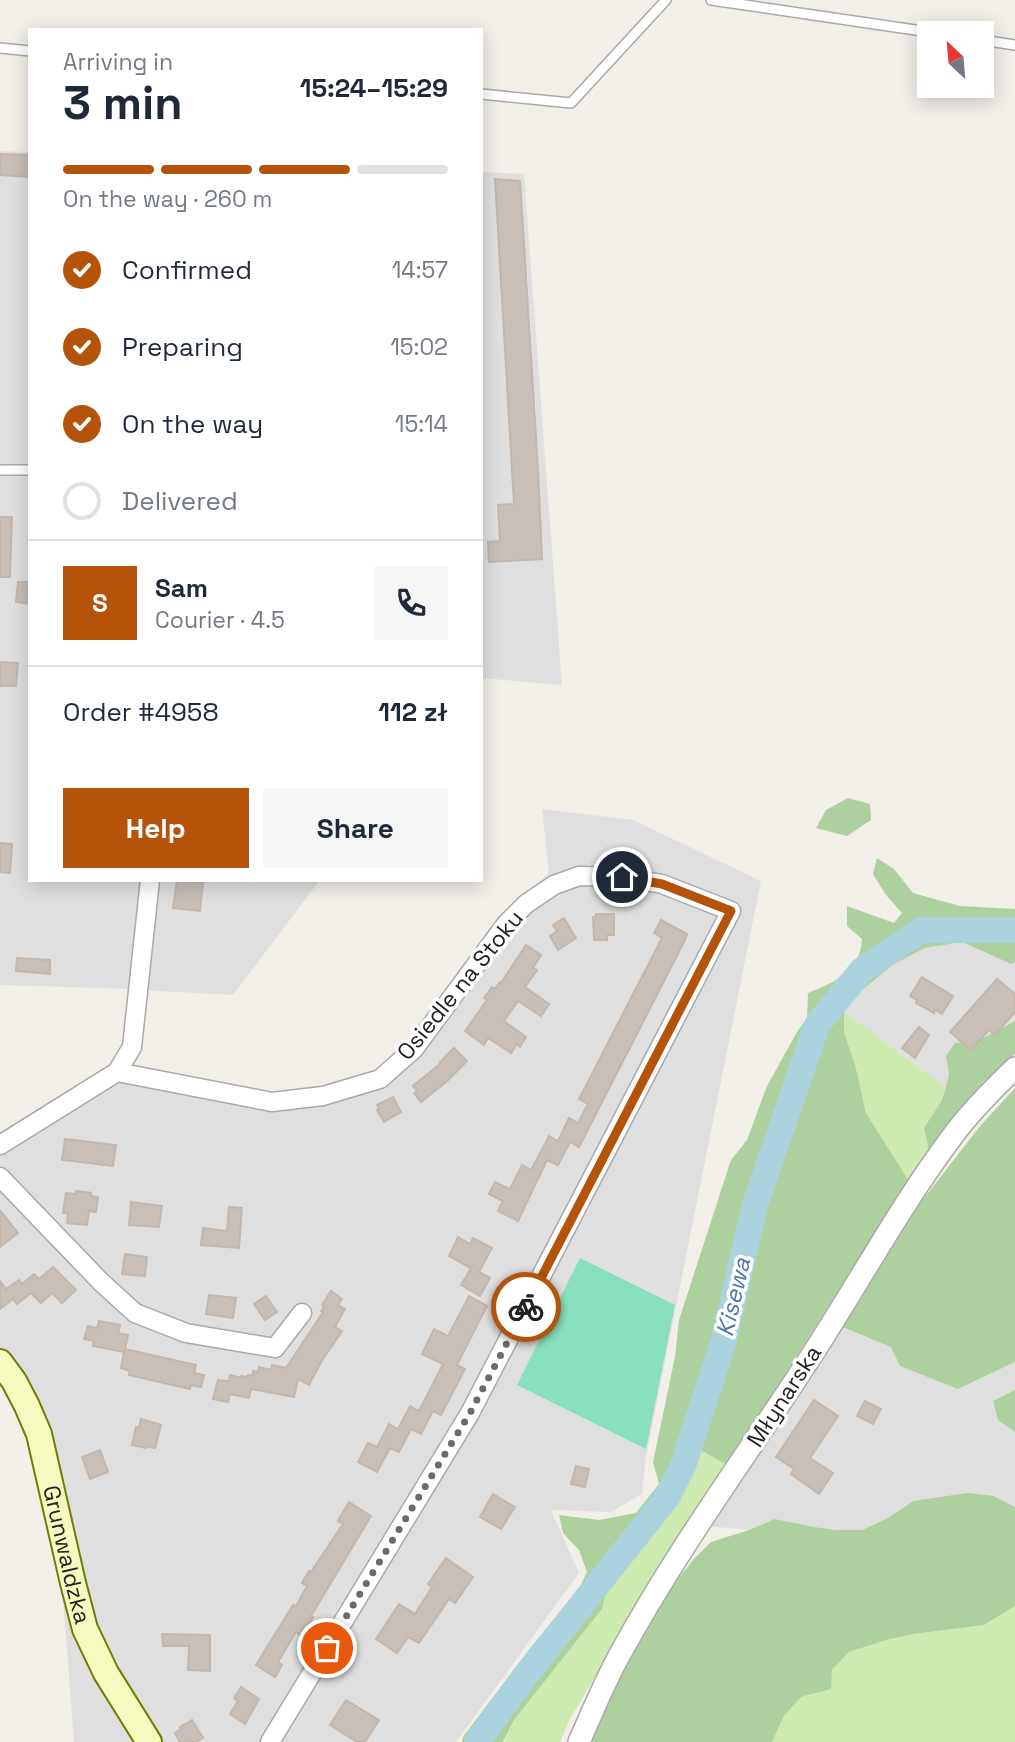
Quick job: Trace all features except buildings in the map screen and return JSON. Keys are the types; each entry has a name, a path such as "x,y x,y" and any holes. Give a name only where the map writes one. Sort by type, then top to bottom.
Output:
{"main road":[{"name":"Grunwaldzka","path":"0,1362 18,1390 39,1434 85,1629 106,1674 149,1742"}],"street":[{"name":"Osiedle na Stoku","path":"117,1072 272,1102 323,1096 380,1079 414,1049 506,924 526,904 554,885 579,876 622,877 662,884 731,911 470,1413 270,1742"},
{"path":"0,1144 117,1072 132,1047 150,882"},
{"name":"Młynarska","path":"579,1742 618,1658 684,1547 954,1134 987,1095 1015,1068"},
{"path":"0,1177 101,1282 135,1313 186,1333 275,1349 302,1313"}],"lane":[{"path":"483,94 571,103 666,0"},
{"path":"712,0 917,30"},
{"path":"994,42 1015,45"},
{"path":"0,48 28,51"},
{"path":"0,470 28,470"}],"shaded area":[{"path":"0,151 28,152 28,882 318,882 233,995 140,990 129,1073 274,1104 379,1076 407,1051 501,922 549,873 542,809 633,820 761,881 646,1457 642,1494 611,1512 551,1510 579,1573 456,1742 74,1742 56,1505 0,1361 0,1148 123,1074 135,989 0,985"},
{"path":"483,172 524,174 562,685 483,678"},
{"path":"962,942 1011,964 1015,962 1015,1021 946,1056 949,1074 945,1087 844,1012 861,991 894,964 925,948"},
{"path":"831,1323 891,1347 958,1389 1015,1362 1015,1507 994,1496 913,1501 888,1518 862,1530 837,1530 775,1519 750,1530 695,1525"}],"green space":[{"path":"848,798 870,804 871,820 847,836 816,828 826,810"},
{"path":"877,858 894,869 913,893 960,906 1015,909 1015,962 1011,964 962,942 925,948 894,964 861,991 844,1012 844,1032 856,1068 866,1113 909,1181 727,1465 697,1448 688,1477 654,1527 609,1581 602,1609 514,1720 503,1742 462,1742 463,1737 531,1647 578,1591 587,1572 579,1550 563,1533 559,1515 599,1520 636,1513 659,1484 653,1462 675,1357 679,1320 731,1160 747,1140 767,1086 807,1018 808,993 837,980 857,960 862,939 847,926 847,906 894,923 902,913 873,874"},
{"path":"844,1012 945,1087 942,1100 924,1128 929,1151 909,1181 866,1113 856,1068 844,1032"},
{"path":"1015,1021 1015,1054 983,1082 929,1151 924,1128 942,1100 949,1074 946,1056 955,1043 975,1042"},
{"path":"1015,1088 1015,1362 958,1389 900,1366 891,1347 842,1327 917,1207 981,1125"},
{"path":"580,1258 675,1305 646,1449 517,1385"},
{"path":"1015,1390 1015,1432 998,1420 993,1401"},
{"path":"697,1447 727,1465 630,1618 570,1719 560,1742 504,1742 514,1720 602,1609 609,1581 654,1527 688,1477"},
{"path":"968,1493 994,1496 1015,1507 1015,1606 984,1625 914,1634 849,1652 832,1670 831,1689 801,1697 784,1716 772,1742 583,1742 673,1585 711,1542 775,1519 837,1530 862,1530 888,1518 913,1501"},
{"path":"1015,1606 1015,1742 772,1742 784,1716 801,1697 817,1693 832,1670 849,1652 914,1634 984,1625"}],"waterway":[{"name":"Kisewa","path":"477,1742 529,1671 668,1496 683,1466 724,1340 755,1205 817,1025 862,970 921,930 1015,930"}],"way so far":[{"path":"327,1648 470,1413 526,1307"}],"route":[{"path":"526,1307 731,911 662,884 622,877"}]}
